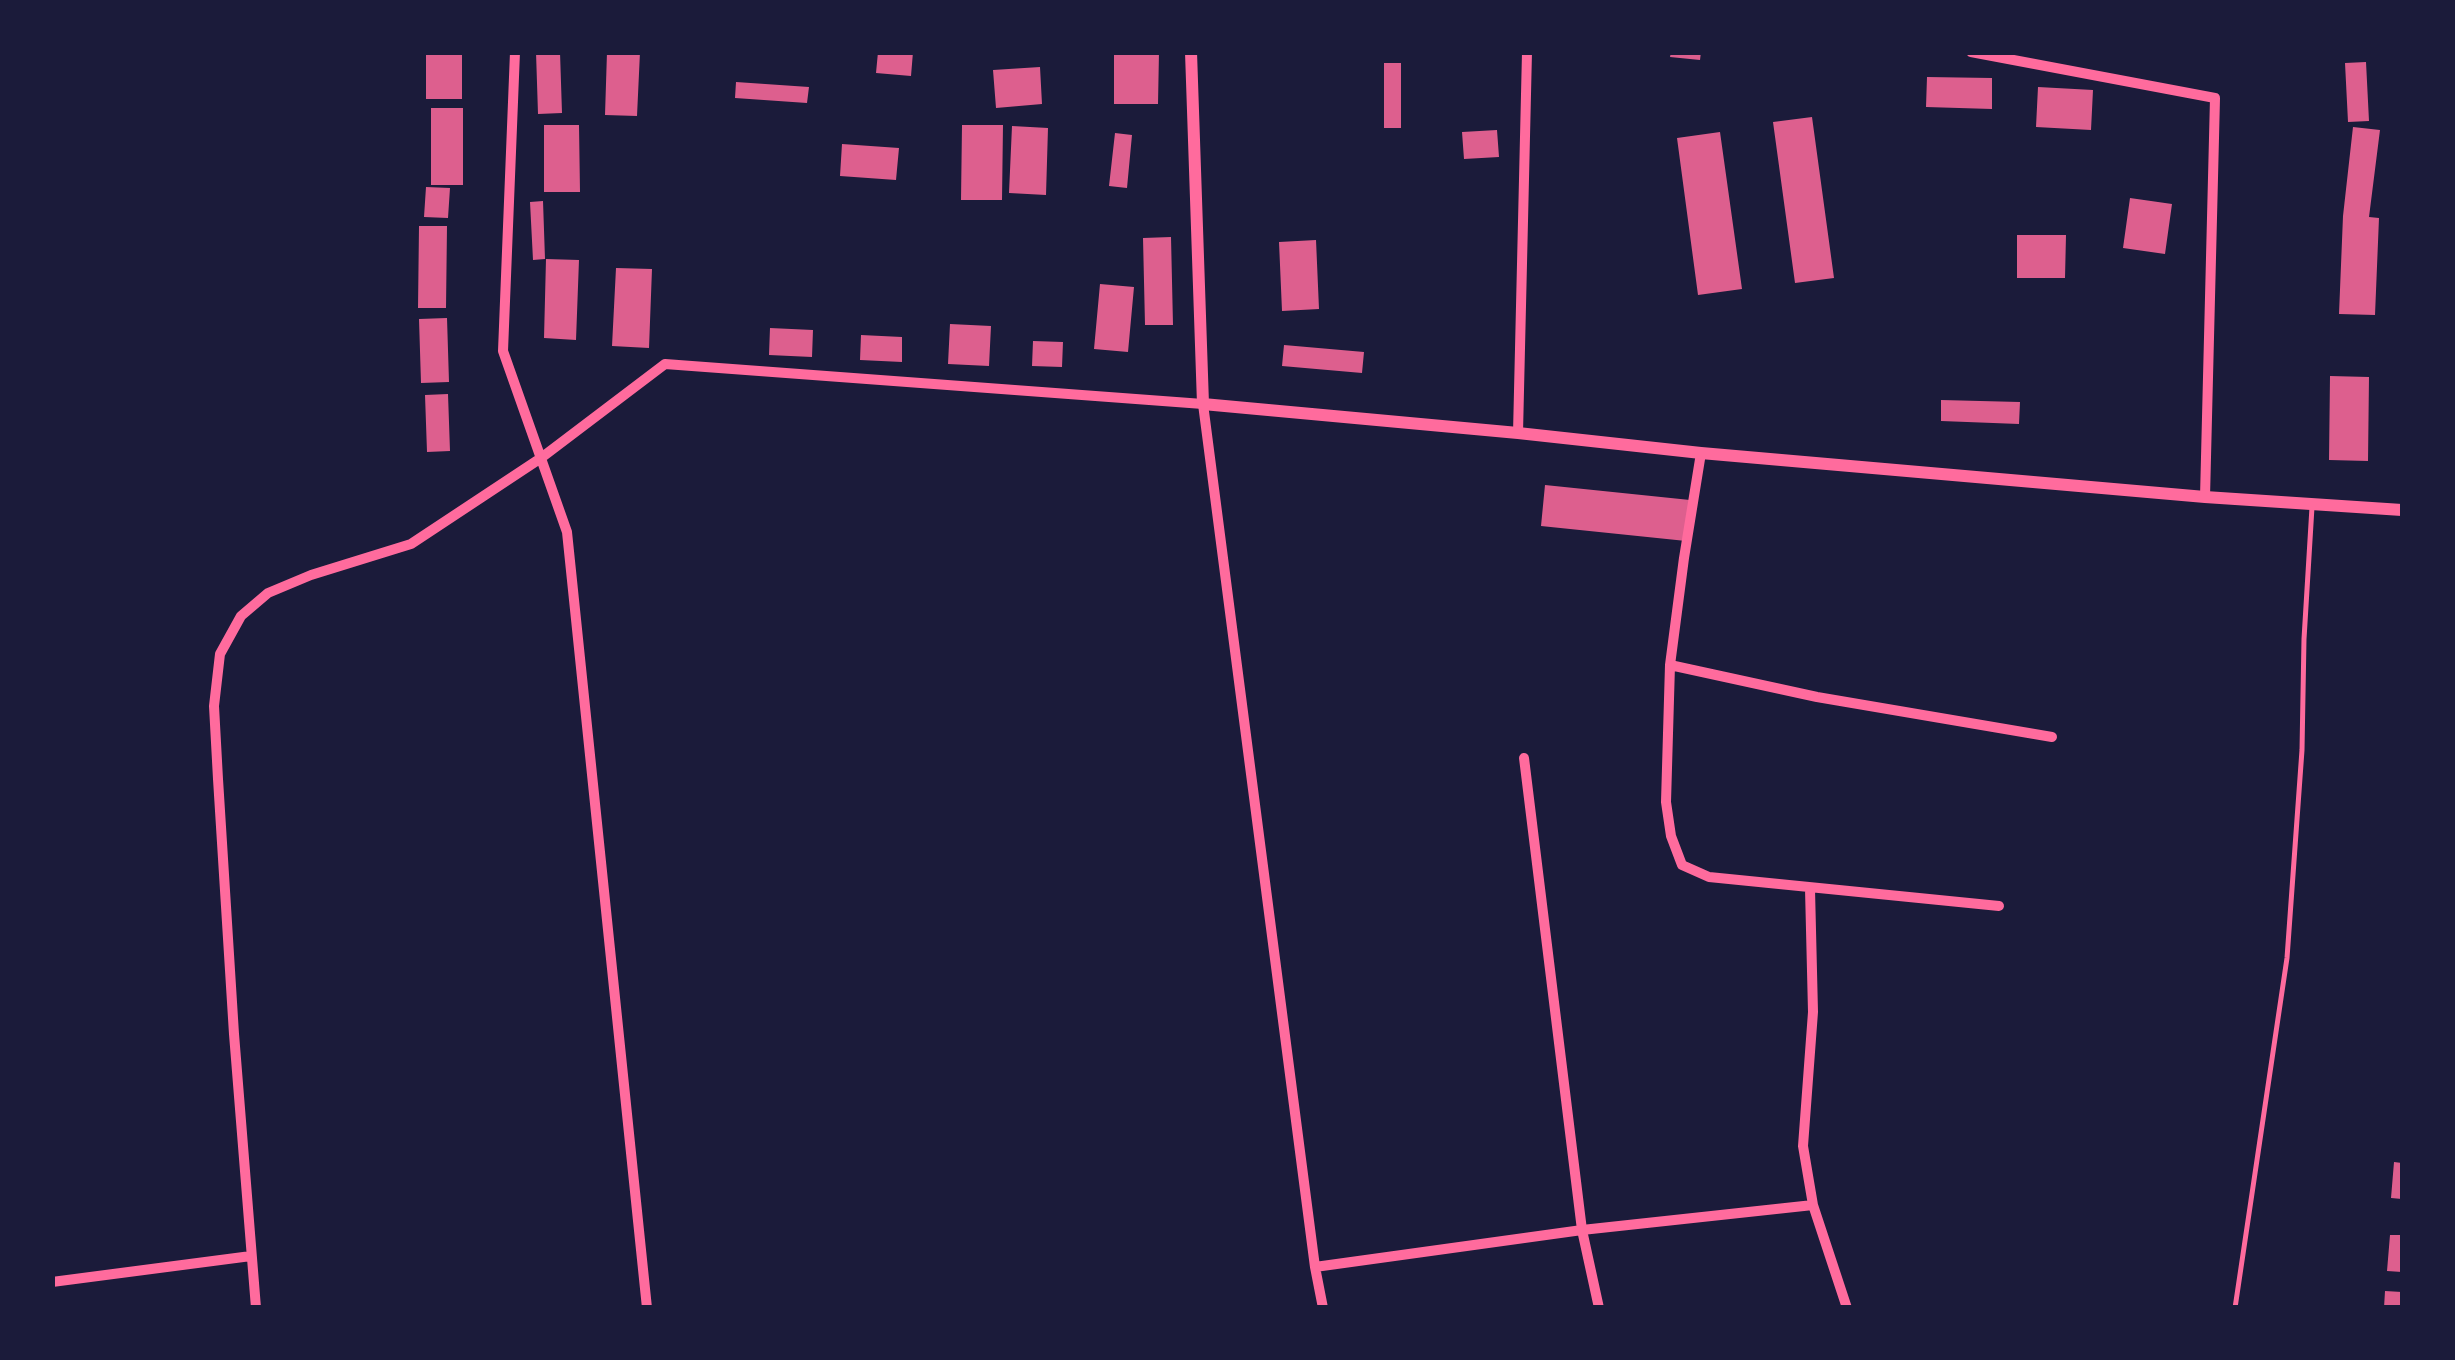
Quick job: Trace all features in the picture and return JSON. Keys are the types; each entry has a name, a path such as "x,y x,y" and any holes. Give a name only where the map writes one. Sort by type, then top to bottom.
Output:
{"street":[{"path":"515,52 503,350 567,532 647,1308"},
{"path":"1192,52 1202,404 1315,1266 1324,1308"},
{"path":"1518,433 1527,52"},
{"path":"1971,52 2215,98 2204,496"},
{"path":"256,1308 214,706 220,654 241,616 268,592 410,544 541,458 665,364 1202,404 1701,453 2402,510"},
{"path":"1701,453 1670,665 1666,802 1671,836 1682,865 1710,878 1998,906"},
{"path":"1670,665 1817,697 2052,737"},
{"path":"1524,758 1582,1230 1599,1308"},
{"path":"1810,888 1813,1012 1803,1146 1812,1206 1847,1308"},
{"path":"1315,1266 1582,1230 1812,1206"},
{"path":"52,1282 251,1256"}],"lane":[{"path":"2235,1308 2287,958 2302,750 2312,504"}],"building":[{"path":"426,52 462,52 462,99 426,99"},
{"path":"536,52 560,52 562,113 538,114"},
{"path":"607,52 640,52 637,116 605,115"},
{"path":"878,52 913,52 911,76 876,73"},
{"path":"1114,52 1159,52 1158,104 1114,104"},
{"path":"1671,52 1701,52 1700,60 1670,57"},
{"path":"2366,62 2369,121 2348,122 2345,63"},
{"path":"1384,63 1401,63 1401,128 1384,128"},
{"path":"1040,67 1042,104 996,108 993,70"},
{"path":"1927,77 1992,78 1992,109 1926,107"},
{"path":"736,82 809,87 807,103 735,98"},
{"path":"2038,87 2093,90 2091,130 2036,127"},
{"path":"431,108 463,108 463,185 431,185"},
{"path":"1812,117 1834,278 1795,283 1773,122"},
{"path":"544,125 579,125 580,192 544,192"},
{"path":"962,125 1003,125 1002,200 961,200"},
{"path":"1012,126 1048,128 1046,195 1009,193"},
{"path":"2353,127 2380,130 2369,217 2379,218 2375,315 2339,314 2343,216"},
{"path":"1497,130 1499,157 1464,159 1462,132"},
{"path":"1720,132 1742,289 1698,295 1677,138"},
{"path":"1115,133 1132,135 1127,188 1109,186"},
{"path":"842,144 899,148 896,180 840,176"},
{"path":"426,187 450,188 448,218 424,217"},
{"path":"2130,198 2172,204 2165,254 2123,248"},
{"path":"543,201 545,259 533,260 530,202"},
{"path":"419,226 447,226 446,308 418,308"},
{"path":"2017,235 2066,235 2065,278 2017,278"},
{"path":"1171,237 1173,325 1145,325 1143,238"},
{"path":"1316,240 1319,309 1282,311 1279,242"},
{"path":"546,259 579,260 576,340 544,338"},
{"path":"616,268 652,269 649,348 612,346"},
{"path":"1100,284 1134,287 1128,352 1094,349"},
{"path":"447,318 449,382 421,383 419,319"},
{"path":"950,324 991,326 989,366 948,364"},
{"path":"770,328 813,330 812,357 769,355"},
{"path":"861,335 902,337 902,362 860,360"},
{"path":"1033,341 1063,342 1062,367 1032,366"},
{"path":"1284,345 1364,352 1362,373 1282,366"},
{"path":"2330,376 2369,377 2368,461 2329,460"},
{"path":"448,394 450,451 427,452 425,395"},
{"path":"1941,400 2020,402 2019,424 1941,421"},
{"path":"1545,485 1690,500 1686,541 1541,526"},
{"path":"2394,1162 2402,1163 2402,1199 2391,1198"},
{"path":"2390,1235 2402,1235 2402,1272 2387,1271"},
{"path":"2385,1291 2402,1292 2402,1308 2384,1308"}]}
